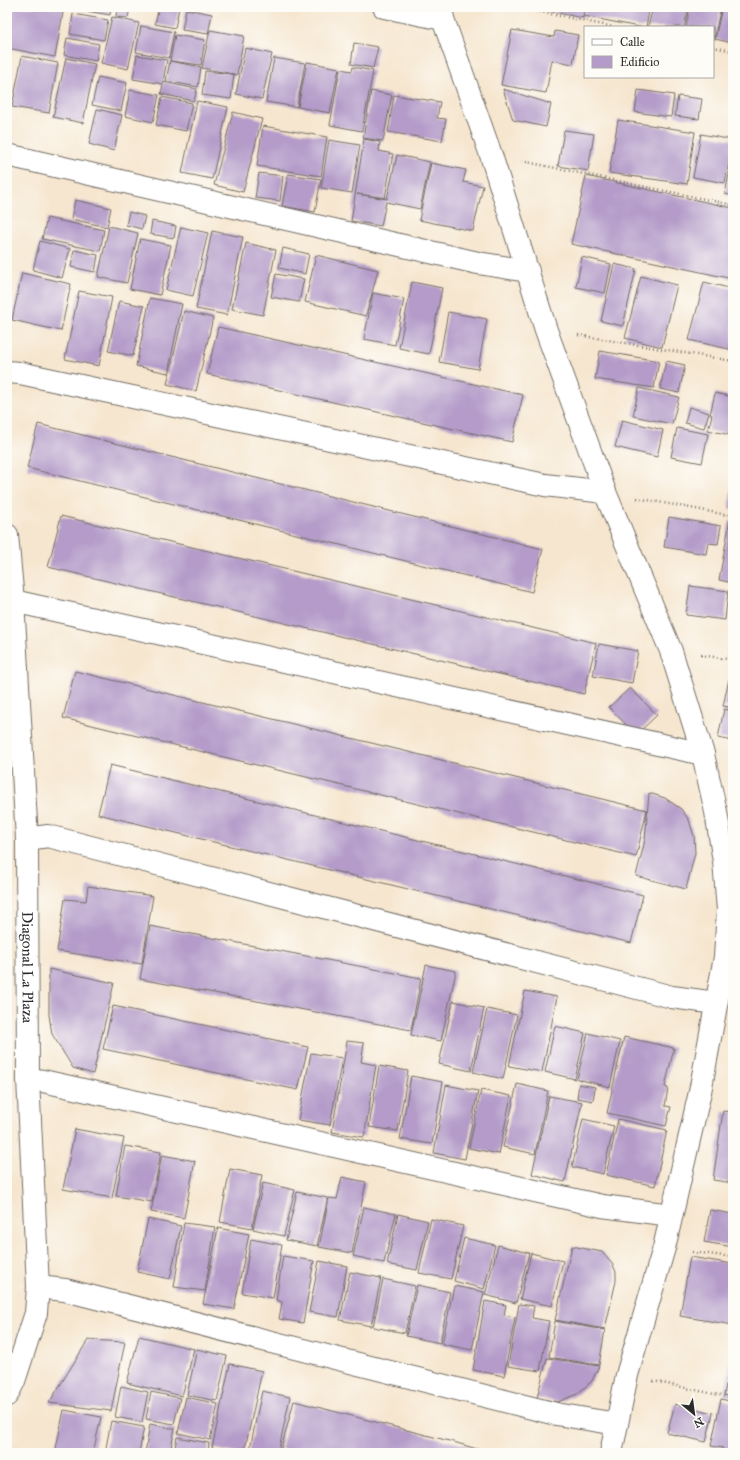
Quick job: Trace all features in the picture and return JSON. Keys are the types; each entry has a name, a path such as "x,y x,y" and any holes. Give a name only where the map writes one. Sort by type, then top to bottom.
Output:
{"street":[{"path":"384,7 442,13 491,155 546,330 605,492 671,651 703,754 719,826 724,861 728,910 725,957 700,1092 664,1248 627,1375 611,1453"},
{"path":"7,155 478,263 528,271"},
{"path":"7,372 20,373 545,485 605,492"},
{"name":"Diagonal La Plaza","path":"7,535 13,601 27,839 28,1079 38,1287 36,1313 14,1381 7,1395"},
{"path":"13,601 703,754"},
{"path":"27,839 48,836 672,997 716,1003"},
{"path":"28,1079 602,1206 671,1215"},
{"path":"38,1287 65,1290 556,1414 617,1424"}],"path":[{"path":"516,7 609,26"},
{"path":"714,47 733,51"},
{"path":"491,155 733,205"},
{"path":"546,330 733,361"},
{"path":"605,492 733,516"},
{"path":"664,1248 733,1257"},
{"path":"627,1375 733,1398"}],"building":[{"path":"13,7 64,7 55,57 12,49 7,46 7,20"},
{"path":"75,7 111,7 110,15 75,9"},
{"path":"117,7 130,7 128,18 116,17"},
{"path":"159,7 179,8 175,28 155,24"},
{"path":"549,7 585,7 583,18 548,11"},
{"path":"586,7 650,7 646,26 634,26 584,16"},
{"path":"653,7 689,7 684,26 648,26"},
{"path":"690,7 721,7 714,39 714,26 686,26"},
{"path":"722,7 733,7 733,43 715,39"},
{"path":"186,9 212,14 208,34 182,30"},
{"path":"73,14 108,20 104,40 70,34"},
{"path":"112,17 139,23 128,69 101,63"},
{"path":"141,26 174,32 169,58 136,52"},
{"path":"210,30 244,36 237,75 202,68"},
{"path":"512,30 554,37 555,31 578,35 573,64 552,60 546,93 501,85"},
{"path":"175,35 205,40 201,65 170,61"},
{"path":"67,38 99,44 96,61 64,55"},
{"path":"354,43 378,47 373,68 351,64"},
{"path":"245,48 272,54 262,99 236,94"},
{"path":"137,55 167,60 163,82 197,89 194,101 161,94 163,84 133,79"},
{"path":"22,56 58,63 49,113 12,107"},
{"path":"66,58 95,64 83,123 53,117"},
{"path":"274,58 305,63 297,107 266,102"},
{"path":"170,61 201,67 198,87 166,81"},
{"path":"307,62 339,68 330,113 298,107"},
{"path":"353,67 373,71 362,131 330,125 340,69 352,71"},
{"path":"205,71 234,74 231,99 202,95"},
{"path":"98,77 127,83 121,111 92,105"},
{"path":"503,89 551,104 546,127 513,120"},
{"path":"130,90 159,95 153,122 125,116"},
{"path":"638,90 674,95 671,117 635,112"},
{"path":"371,91 392,95 383,141 363,138"},
{"path":"394,95 440,102 437,118 446,119 442,141 388,132"},
{"path":"678,96 702,99 699,119 675,116"},
{"path":"162,97 192,103 186,131 156,125"},
{"path":"197,101 228,107 212,179 182,173"},
{"path":"97,109 122,115 114,151 89,144"},
{"path":"233,112 262,119 243,192 214,185"},
{"path":"618,120 695,132 687,184 609,173"},
{"path":"263,126 327,137 321,176 257,166"},
{"path":"564,130 594,134 588,171 558,166"},
{"path":"701,134 733,140 725,183 693,177"},
{"path":"364,139 380,142 379,151 393,154 385,198 357,194 387,199 397,155 430,162 420,209 386,202 381,226 351,221"},
{"path":"329,140 360,145 352,193 321,188"},
{"path":"733,159 733,196 725,194"},
{"path":"431,163 466,170 463,182 483,186 473,231 419,220"},
{"path":"259,173 283,176 280,201 255,198"},
{"path":"288,174 321,179 315,212 282,206"},
{"path":"586,176 733,208 733,279 571,244"},
{"path":"75,200 111,208 107,227 71,219"},
{"path":"129,212 145,216 142,229 126,225"},
{"path":"47,218 104,230 100,251 42,239"},
{"path":"152,221 176,226 174,238 150,234"},
{"path":"109,226 138,233 127,283 98,277"},
{"path":"181,227 208,233 193,296 166,290"},
{"path":"212,231 243,237 227,315 196,309"},
{"path":"140,239 171,245 160,295 130,289"},
{"path":"40,241 70,249 62,278 33,270"},
{"path":"246,243 276,250 263,315 232,309"},
{"path":"283,248 309,254 305,274 279,268"},
{"path":"74,250 98,255 95,272 71,267"},
{"path":"316,255 378,270 366,316 305,302"},
{"path":"582,257 611,264 605,293 576,287"},
{"path":"614,264 636,269 623,326 601,321"},
{"path":"22,273 71,284 61,331 12,320"},
{"path":"276,274 304,279 299,302 271,297"},
{"path":"641,276 677,285 662,347 625,338"},
{"path":"412,282 442,288 429,354 399,348"},
{"path":"704,282 733,289 733,350 689,340"},
{"path":"79,291 112,297 99,366 65,359"},
{"path":"373,293 404,299 395,345 364,339"},
{"path":"150,298 182,304 168,373 136,366"},
{"path":"119,301 144,306 133,356 108,351"},
{"path":"184,311 213,318 196,391 167,384"},
{"path":"448,312 487,319 478,369 439,362"},
{"path":"218,327 523,395 512,442 207,374"},
{"path":"600,351 659,361 654,388 595,379"},
{"path":"666,361 685,365 679,393 660,389"},
{"path":"639,388 679,397 672,424 633,416"},
{"path":"715,393 733,397 733,421 730,435 708,430"},
{"path":"689,407 709,413 704,428 685,423"},
{"path":"622,420 663,430 657,457 615,447"},
{"path":"38,424 543,549 532,592 27,468"},
{"path":"677,428 708,434 702,463 671,457"},
{"path":"733,484 733,509 729,508"},
{"path":"61,516 596,643 584,694 48,567"},
{"path":"669,517 721,526 718,544 708,543 706,554 664,547"},
{"path":"730,520 733,521 733,583 719,580"},
{"path":"690,586 728,591 725,620 686,615"},
{"path":"733,639 733,657 729,656"},
{"path":"599,644 638,651 632,683 593,676"},
{"path":"75,671 647,810 636,857 63,718"},
{"path":"729,679 733,680 733,708 723,706"},
{"path":"630,688 657,715 636,735 609,707"},
{"path":"724,709 733,711 733,741 718,738"},
{"path":"110,765 643,895 631,943 98,814"},
{"path":"649,793 665,798 681,809 689,820 694,836 695,853 686,889 636,876 645,840"},
{"path":"88,886 153,896 142,964 57,951 65,899 86,901"},
{"path":"150,926 421,978 411,1030 140,979"},
{"path":"426,965 456,971 441,1041 411,1035"},
{"path":"49,969 114,983 93,1074 73,1068 52,1034 49,1015"},
{"path":"525,991 557,997 542,1072 509,1066"},
{"path":"453,1001 484,1008 471,1071 439,1064"},
{"path":"113,1006 308,1047 298,1090 103,1049"},
{"path":"487,1009 517,1015 503,1079 473,1072"},
{"path":"555,1026 585,1033 575,1079 545,1072"},
{"path":"588,1033 620,1041 610,1087 577,1079"},
{"path":"624,1037 674,1048 665,1087 668,1088 665,1106 671,1107 666,1126 607,1113"},
{"path":"347,1041 364,1043 361,1062 376,1065 364,1137 332,1132"},
{"path":"311,1053 342,1058 330,1125 298,1120"},
{"path":"379,1066 408,1071 398,1131 369,1127"},
{"path":"411,1076 443,1082 432,1144 400,1139"},
{"path":"517,1084 548,1091 535,1154 503,1147"},
{"path":"579,1084 595,1087 593,1101 577,1098"},
{"path":"446,1085 478,1091 465,1159 434,1153"},
{"path":"481,1090 511,1096 499,1154 469,1148"},
{"path":"549,1096 582,1102 565,1182 532,1174"},
{"path":"723,1111 733,1112 733,1183 713,1180"},
{"path":"583,1119 614,1126 603,1174 572,1167"},
{"path":"618,1119 667,1130 655,1186 606,1175"},
{"path":"75,1129 124,1138 112,1198 63,1189"},
{"path":"125,1146 161,1152 152,1202 116,1196"},
{"path":"162,1155 195,1161 184,1218 151,1212"},
{"path":"230,1169 262,1175 252,1228 220,1222"},
{"path":"342,1177 366,1182 352,1253 319,1247 329,1198 337,1199"},
{"path":"263,1183 295,1190 284,1236 253,1229"},
{"path":"297,1192 328,1198 317,1246 286,1240"},
{"path":"364,1207 396,1214 384,1263 353,1256"},
{"path":"710,1210 733,1214 733,1247 704,1242"},
{"path":"398,1214 428,1221 417,1270 387,1264"},
{"path":"148,1219 181,1226 170,1279 137,1272"},
{"path":"431,1219 463,1226 451,1279 419,1273"},
{"path":"184,1223 215,1227 205,1291 174,1287"},
{"path":"218,1228 249,1234 234,1309 203,1304"},
{"path":"464,1238 495,1245 484,1289 454,1281"},
{"path":"251,1239 282,1245 273,1298 242,1293"},
{"path":"498,1245 529,1253 516,1303 485,1295"},
{"path":"572,1246 602,1252 613,1265 616,1272 616,1281 605,1329 555,1320"},
{"path":"531,1253 563,1261 552,1306 520,1299"},
{"path":"283,1256 314,1261 303,1323 279,1319 282,1302 276,1300"},
{"path":"690,1257 733,1264 733,1325 680,1316"},
{"path":"319,1261 347,1266 338,1317 309,1312"},
{"path":"350,1272 381,1278 371,1326 340,1320"},
{"path":"383,1279 415,1286 405,1333 373,1327"},
{"path":"417,1285 450,1292 440,1343 406,1336"},
{"path":"454,1286 484,1292 472,1350 442,1344"},
{"path":"485,1301 506,1305 504,1315 515,1317 504,1376 473,1370"},
{"path":"519,1304 534,1306 532,1318 549,1321 540,1371 508,1366"},
{"path":"555,1321 605,1330 599,1365 549,1357"},
{"path":"139,1336 194,1349 182,1396 127,1383"},
{"path":"88,1340 125,1342 111,1411 49,1403"},
{"path":"197,1349 227,1356 217,1401 187,1395"},
{"path":"733,1355 733,1397 724,1395"},
{"path":"547,1358 599,1366 592,1381 577,1394 558,1402 537,1398"},
{"path":"230,1364 262,1371 244,1453 235,1453 212,1448"},
{"path":"121,1386 148,1392 142,1422 115,1417"},
{"path":"262,1391 290,1397 278,1453 249,1453"},
{"path":"151,1392 180,1398 174,1424 146,1419"},
{"path":"186,1397 218,1404 210,1440 178,1433"},
{"path":"721,1399 733,1402 733,1453 722,1453 723,1448 711,1446"},
{"path":"294,1401 457,1443 490,1453 297,1453 281,1449"},
{"path":"675,1404 713,1413 706,1442 667,1433"},
{"path":"64,1410 101,1417 93,1453 55,1453"},
{"path":"111,1421 144,1427 139,1453 105,1453"},
{"path":"150,1424 175,1429 170,1453 145,1453"},
{"path":"177,1437 209,1443 208,1453 174,1453"}]}
